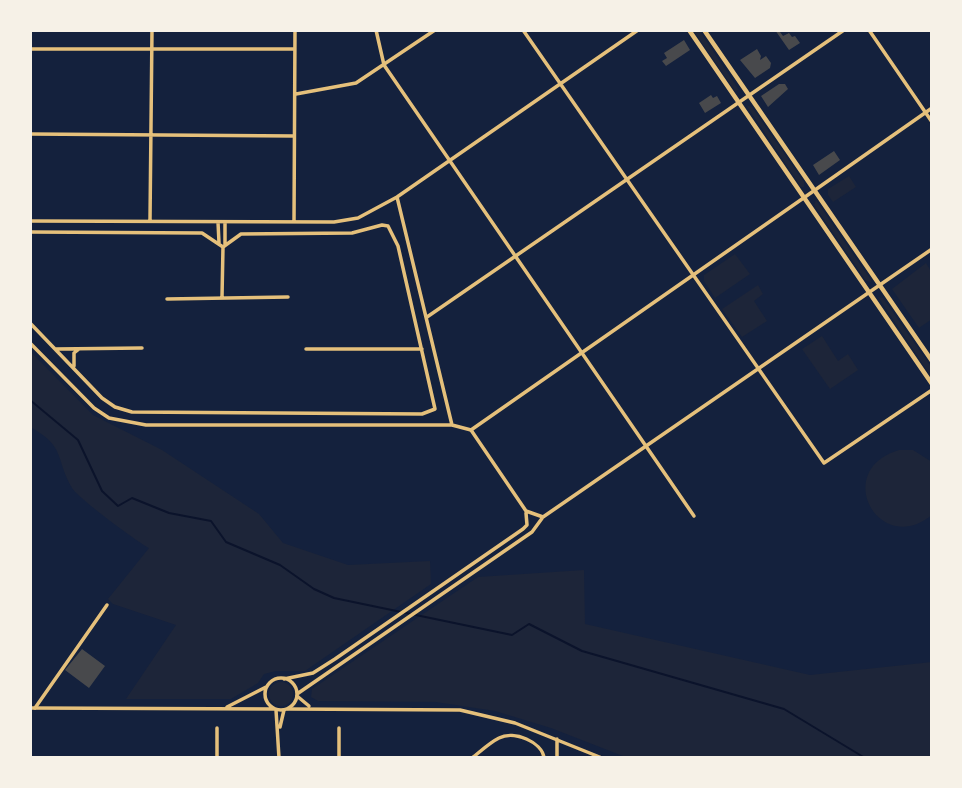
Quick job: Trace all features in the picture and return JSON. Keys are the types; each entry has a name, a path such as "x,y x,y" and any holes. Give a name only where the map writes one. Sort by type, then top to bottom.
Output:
{"main road":[{"path":"689,30 932,384"},
{"path":"704,30 932,361"}],"street":[{"path":"150,221 152,30"},
{"path":"294,222 295,30"},
{"path":"376,30 384,65 513,257 694,516"},
{"path":"296,94 356,83 435,30"},
{"path":"523,30 824,463 932,390"},
{"path":"30,221 334,222 358,218 397,197 638,30"},
{"path":"427,317 844,30"},
{"path":"869,30 932,122"},
{"path":"30,49 295,49"},
{"path":"471,430 932,108"},
{"path":"30,134 295,136"},
{"path":"397,197 453,425"},
{"path":"218,222 222,245"},
{"path":"222,298 225,222"},
{"path":"30,323 102,398 115,407 132,412 422,414 435,409 398,246 387,226 352,233 241,234 222,245"},
{"path":"30,232 202,233 222,245"},
{"path":"279,729 286,709 297,695 532,532 543,517 932,249"},
{"path":"167,299 288,297"},
{"path":"30,343 94,408 124,422 160,425 453,425 471,430 526,511 527,525 523,529 313,673 274,680 266,687 225,708"},
{"path":"55,349 142,348"},
{"path":"74,368 74,353 80,349"},
{"path":"306,349 422,349"},
{"path":"526,511 543,517"},
{"path":"32,708 107,605"},
{"path":"284,679 293,684 297,695 311,708"},
{"path":"266,687 265,698 275,710 279,729 279,758"},
{"path":"32,708 460,710 515,723 602,758"},
{"path":"217,728 217,758"},
{"path":"339,728 339,758"},
{"path":"472,758 503,737 534,742 541,749 544,758"},
{"path":"557,739 557,758"}],"shaded area":[{"path":"693,30 699,30 739,90 735,91"},
{"path":"746,105 752,107 804,182 804,187 801,187"},
{"path":"849,176 856,187 833,202 828,195 828,189"},
{"path":"816,200 871,282 866,281 814,205"},
{"path":"735,254 750,274 715,298 704,281 704,275"},
{"path":"926,263 932,273 932,319 919,328 892,289"},
{"path":"758,285 763,294 754,301 767,321 742,337 722,309"},
{"path":"878,297 883,298 932,368 932,378"},
{"path":"822,336 838,361 848,354 858,370 830,389 802,349"},
{"path":"30,351 93,415 162,450 259,514 283,543 348,565 430,561 431,584 305,671 276,671 264,674 258,683 231,699 126,699 176,625 113,604 108,599 149,548 76,493 55,447 30,427"},
{"path":"899,450 913,450 932,462 932,515 913,525 895,526 880,519 870,506 866,491 868,475 879,460"},
{"path":"584,570 585,624 810,675 932,662 932,758 628,758 551,728 495,711 436,702 318,701 311,697 312,689 478,577"},
{"path":"281,682 290,685 293,694 290,703 281,706 272,703 269,694 272,685"}],"building":[{"path":"775,30 783,30 780,32 783,36 789,33 792,37 795,36 800,43 789,50"},
{"path":"684,40 690,50 666,66 662,61 667,58 664,53"},
{"path":"757,49 760,60 766,56 771,63 770,68 755,78 740,60"},
{"path":"779,84 785,84 788,89 768,107 761,96"},
{"path":"711,95 713,98 717,96 721,103 705,113 699,103"},
{"path":"834,151 840,160 819,175 813,165"},
{"path":"82,649 105,666 89,688 65,670"}],"waterway":[{"path":"30,400 78,440 102,491 118,506 132,498 169,513 211,521 226,542 280,565 314,589 334,598 512,635 529,624 582,651 784,709 865,758"}]}
